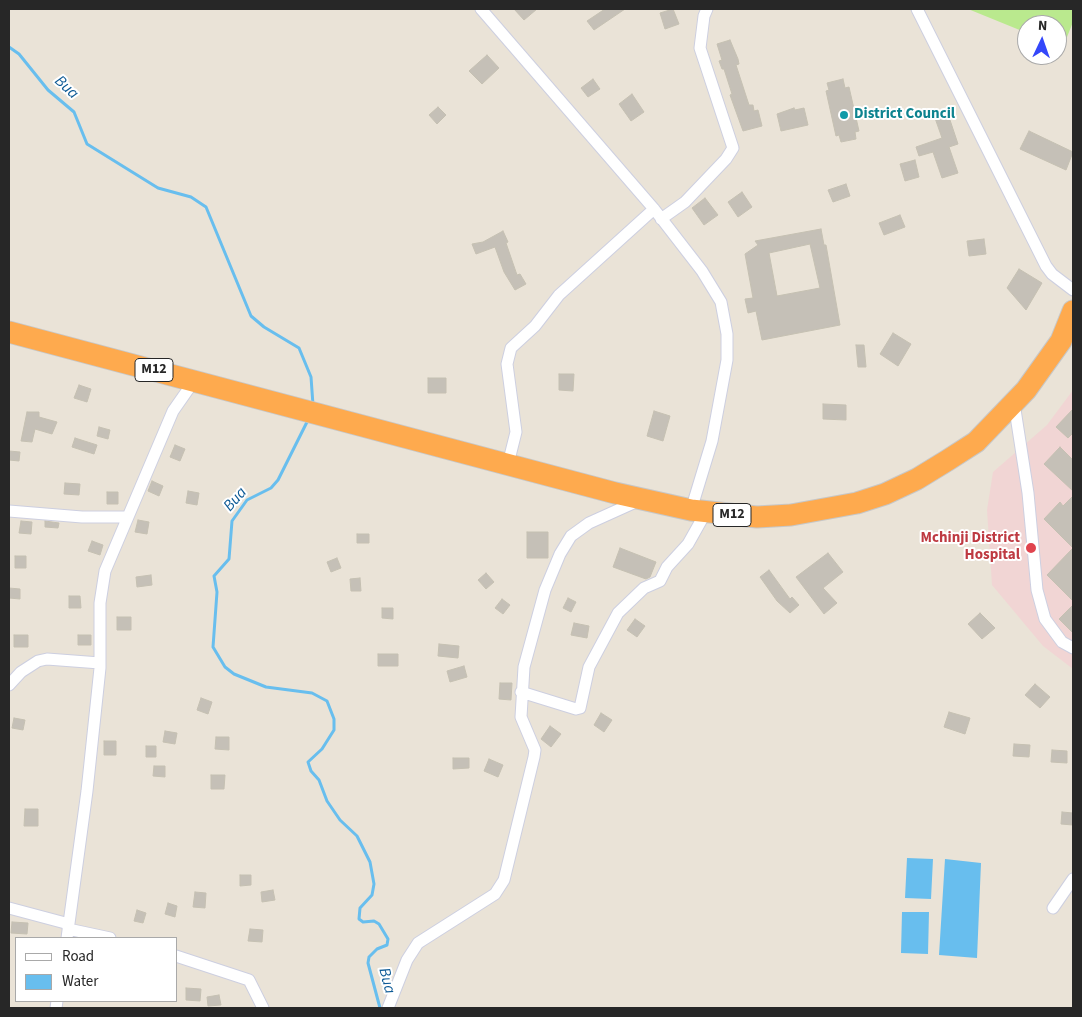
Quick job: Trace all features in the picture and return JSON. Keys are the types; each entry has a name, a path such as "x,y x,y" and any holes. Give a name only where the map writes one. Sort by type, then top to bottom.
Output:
{"highway":[{"name":"M12","path":"9,332 642,499 698,511 757,517 791,515 857,503 885,494 917,479 976,442 1014,403 1046,364 1061,341 1073,311"}],"street":[{"path":"481,9 654,209 702,271 721,302 727,334 727,360 712,441 698,511 688,544 668,567 660,581 644,588 618,613 589,668 580,708 576,709 521,692"},
{"path":"661,219 685,202 726,159 733,148 700,48 704,16 707,9"},
{"path":"917,9 1038,245 1046,266 1052,274 1073,290"},
{"path":"508,464 516,432 507,364 511,348 535,326 559,295 654,209"},
{"path":"68,930 87,792 100,663 102,587 108,560 173,411 194,381"},
{"path":"1014,403 1027,484 1037,590 1044,619 1062,642 1073,648"},
{"path":"388,1008 407,960 418,943 495,894 504,880 534,757 534,750 521,717 524,666 545,590 560,554 571,536 589,523 642,499"},
{"path":"9,511 82,518 127,517"},
{"path":"9,685 21,672 38,661 47,659 100,663"},
{"path":"1053,908 1073,879"},
{"path":"9,908 68,930 105,937"},
{"path":"178,957 249,980 263,1008"}],"shaded area":[{"name":"Mchinji District Hospital","path":"1073,390 1073,669 1043,646 992,585 987,510 993,472 1047,425"}],"green space":[{"path":"968,9 1073,9 1073,22 1067,37 1067,15 1017,15 1017,29"}],"water":[{"path":"907,858 933,859 931,899 905,898"},
{"path":"945,859 981,863 977,958 939,955"},
{"path":"902,912 929,912 928,954 901,953"}],"building":[{"path":"514,9 537,9 524,20"},
{"path":"605,9 625,9 594,30 587,21"},
{"path":"673,9 679,24 665,29 660,13"},
{"path":"730,40 738,59 739,64 736,65 749,105 753,105 754,111 758,110 762,126 743,131 730,95 732,94 724,69 722,69 719,61 722,60 717,44"},
{"path":"487,55 499,68 482,84 469,71"},
{"path":"593,79 600,89 588,97 581,88"},
{"name":"District Council","path":"843,79 845,88 849,87 859,131 855,132 856,139 841,142 839,135 836,136 826,91 829,90 827,83"},
{"path":"632,94 644,112 631,121 619,104"},
{"path":"438,107 446,115 437,124 429,115"},
{"path":"794,108 795,110 804,108 808,125 781,131 777,114"},
{"path":"948,114 958,144 949,147 958,173 942,178 933,152 919,156 916,147 942,138 935,118"},
{"path":"1029,131 1073,152 1066,170 1020,149"},
{"path":"915,160 919,177 905,181 900,164"},
{"path":"846,184 850,196 833,202 828,190"},
{"path":"742,192 752,207 738,217 728,202"},
{"path":"705,198 718,215 704,225 692,208"},
{"path":"900,215 905,227 884,235 879,223"},
{"path":"821,229 824,245 826,245 840,325 762,340 756,311 748,313 745,299 753,298 745,254 758,245 755,241","holes":["810,244 820,288 777,296 769,253"]},
{"path":"503,231 517,275 520,274 526,284 515,290 504,272 495,247 476,254 472,244 483,242"},
{"path":"984,239 986,254 969,256 967,241"},
{"path":"1019,269 1042,283 1026,310 1007,288"},
{"path":"893,333 911,344 898,366 880,354"},
{"path":"856,345 864,345 866,367 858,367"},
{"path":"559,374 574,374 573,391 559,390"},
{"path":"428,378 446,378 446,393 428,393"},
{"path":"79,385 91,389 87,402 74,398"},
{"path":"823,404 846,405 846,420 823,419"},
{"path":"1073,409 1073,433 1068,438 1056,427"},
{"path":"654,411 670,416 663,441 647,436"},
{"path":"27,412 39,412 39,417 57,422 52,434 35,429 32,442 21,441"},
{"path":"99,427 110,430 108,439 97,436"},
{"path":"75,438 97,445 94,454 72,447"},
{"path":"175,445 185,449 180,461 170,457"},
{"path":"1060,447 1073,460 1073,491 1044,464"},
{"path":"9,451 20,452 19,461 9,460"},
{"path":"152,481 163,486 159,496 148,491"},
{"path":"65,483 80,484 79,495 64,494"},
{"path":"188,491 199,493 197,505 186,503"},
{"path":"107,492 118,492 118,504 107,504"},
{"path":"1073,496 1073,548 1044,519 1060,502 1063,506"},
{"path":"138,520 149,522 147,534 135,532"},
{"path":"21,521 32,522 31,534 19,533"},
{"path":"45,521 59,523 58,528 45,527"},
{"path":"527,532 548,532 548,558 527,558"},
{"path":"357,534 369,534 369,543 357,543"},
{"path":"92,541 103,545 100,555 88,551"},
{"path":"620,548 656,562 650,577 646,579 613,567"},
{"path":"1073,548 1073,601 1047,575"},
{"path":"828,553 843,572 823,588 837,603 824,614 796,577"},
{"path":"15,556 26,556 26,568 15,568"},
{"path":"337,558 341,568 331,572 327,562"},
{"path":"769,570 790,599 792,597 799,605 790,613 777,601 760,577"},
{"path":"486,573 494,582 486,589 478,580"},
{"path":"151,575 152,585 137,587 136,577"},
{"path":"360,578 361,591 351,591 350,579"},
{"path":"9,588 20,589 20,599 9,598"},
{"path":"69,596 80,596 81,608 69,608"},
{"path":"568,598 576,602 571,612 563,608"},
{"path":"502,599 510,605 503,614 495,608"},
{"path":"1073,605 1073,633 1059,619"},
{"path":"382,608 393,608 393,619 382,618"},
{"path":"980,613 995,628 982,639 968,624"},
{"path":"117,617 131,617 131,630 117,630"},
{"path":"635,619 645,626 637,637 627,630"},
{"path":"574,623 589,626 587,638 571,635"},
{"path":"14,635 28,635 28,647 14,647"},
{"path":"78,635 91,635 91,645 78,645"},
{"path":"439,644 459,646 458,658 438,656"},
{"path":"378,654 398,654 398,666 378,666"},
{"path":"464,666 467,677 450,682 447,671"},
{"path":"500,683 512,683 511,700 499,699"},
{"path":"1035,684 1050,697 1040,708 1025,695"},
{"path":"201,698 212,702 208,714 197,710"},
{"path":"949,712 970,718 965,734 944,727"},
{"path":"601,713 612,720 604,732 594,725"},
{"path":"14,718 25,720 23,730 12,728"},
{"path":"550,726 561,734 551,747 541,739"},
{"path":"165,731 177,733 175,744 163,742"},
{"path":"216,737 229,737 229,750 215,749"},
{"path":"104,741 116,741 116,755 104,755"},
{"path":"1014,744 1030,745 1029,757 1013,756"},
{"path":"146,746 156,746 156,757 146,757"},
{"path":"1052,750 1067,751 1067,763 1051,762"},
{"path":"453,758 469,758 469,768 453,769"},
{"path":"489,759 503,765 498,777 484,771"},
{"path":"154,766 165,766 165,777 153,776"},
{"path":"211,775 225,775 224,789 211,789"},
{"path":"25,809 38,809 38,826 24,826"},
{"path":"1062,812 1073,813 1073,825 1061,824"},
{"path":"240,875 251,875 251,885 240,886"},
{"path":"273,890 275,900 262,902 261,892"},
{"path":"195,892 206,893 205,908 193,907"},
{"path":"168,903 177,906 175,917 165,914"},
{"path":"137,910 146,913 143,923 134,921"},
{"path":"12,922 28,923 27,934 11,933"},
{"path":"250,929 263,930 262,942 248,941"},
{"path":"186,988 201,989 200,1001 186,1000"},
{"path":"219,995 221,1005 208,1006 207,997"}],"waterway":[{"name":"Bua","path":"9,47 19,54 48,90 74,112 87,144 158,188 191,197 206,207 251,316 264,327 299,348 311,377 313,405"},
{"name":"Bua","path":"309,418 278,480 271,488 247,500 232,521 229,559 214,576 217,592 213,647 225,667 234,674 266,687 312,693 327,701 334,719 334,730 322,749 308,762 311,771 319,780 327,801 340,820 357,836 370,862 374,884 372,895 360,908 359,919 363,922 374,921 379,924 388,939 387,945 377,949 369,957 368,963 380,1008"}],"place":[{"name":"District Council","path":"844,115"},
{"name":"Mchinji District Hospital","path":"1031,548"}]}
